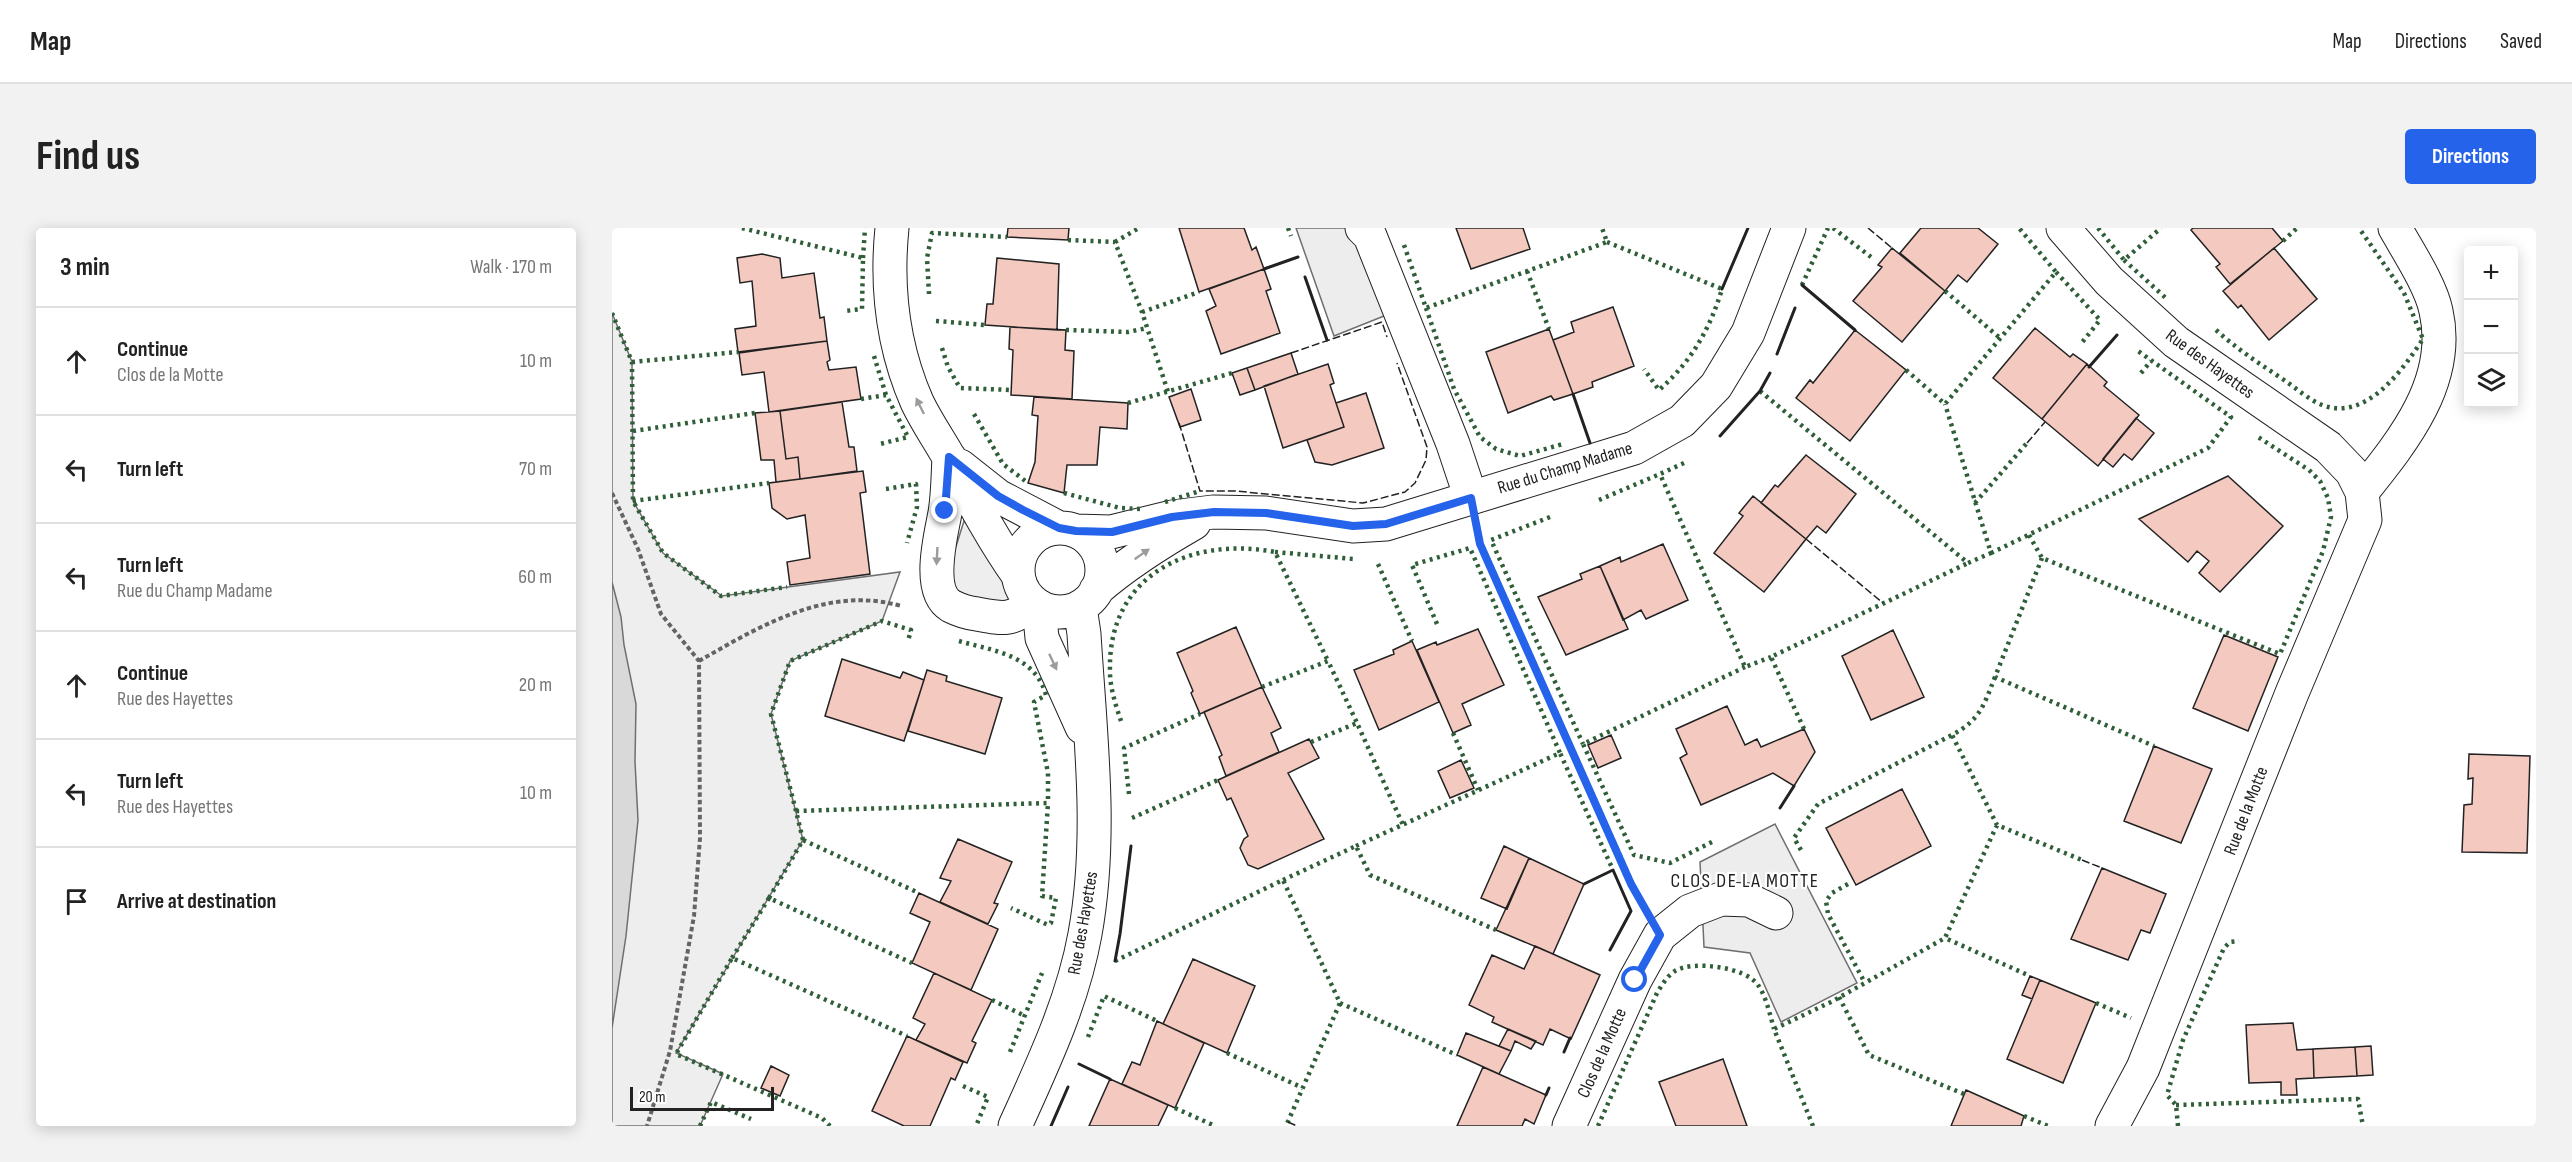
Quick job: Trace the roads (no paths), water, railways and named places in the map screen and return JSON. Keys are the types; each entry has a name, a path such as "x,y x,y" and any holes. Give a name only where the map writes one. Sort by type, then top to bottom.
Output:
{"street":[{"path":"892,228 889,263 895,327 902,362 917,402 993,540 1018,575"},
{"path":"1362,228 1370,236 1453,444 1471,498"},
{"name":"Rue du Champ Madame","path":"1067,530 1112,532 1172,517 1214,512 1266,513 1353,526 1386,524 1634,448 1682,421 1716,386 1748,333 1789,228"},
{"name":"Rue des Hayettes","path":"2063,228 2109,281 2176,342 2328,447 2352,472 2362,492"},
{"path":"2362,492 2399,446 2434,378 2441,351 2436,309 2395,228"},
{"path":"949,457 998,496 1086,537 1099,557 1101,567 1088,599"},
{"path":"949,457 945,511 936,560 937,579 949,605 966,612 993,617 1016,617 1036,605"},
{"name":"Rue de la Motte","path":"2112,1126 2144,1068 2292,693 2365,520 2362,492"},
{"path":"1067,530 1045,531 1033,537 1024,548 1018,561 1018,575 1022,588 1036,605 1052,611 1066,611 1088,599 1117,572 1159,543 1214,512"},
{"name":"Rue des Hayettes","path":"1015,1126 1070,995 1085,934 1094,865 1094,804 1084,634 1088,599"},
{"name":"Rue des Hayettes","path":"1036,605 1042,638 1090,745"},
{"name":"Clos de la Motte","path":"1569,1126 1635,980 1660,935 1690,911 1721,899 1749,900 1776,913"}],"district":[{"name":"CLOS DE LA MOTTE","path":"1745,881"}]}
